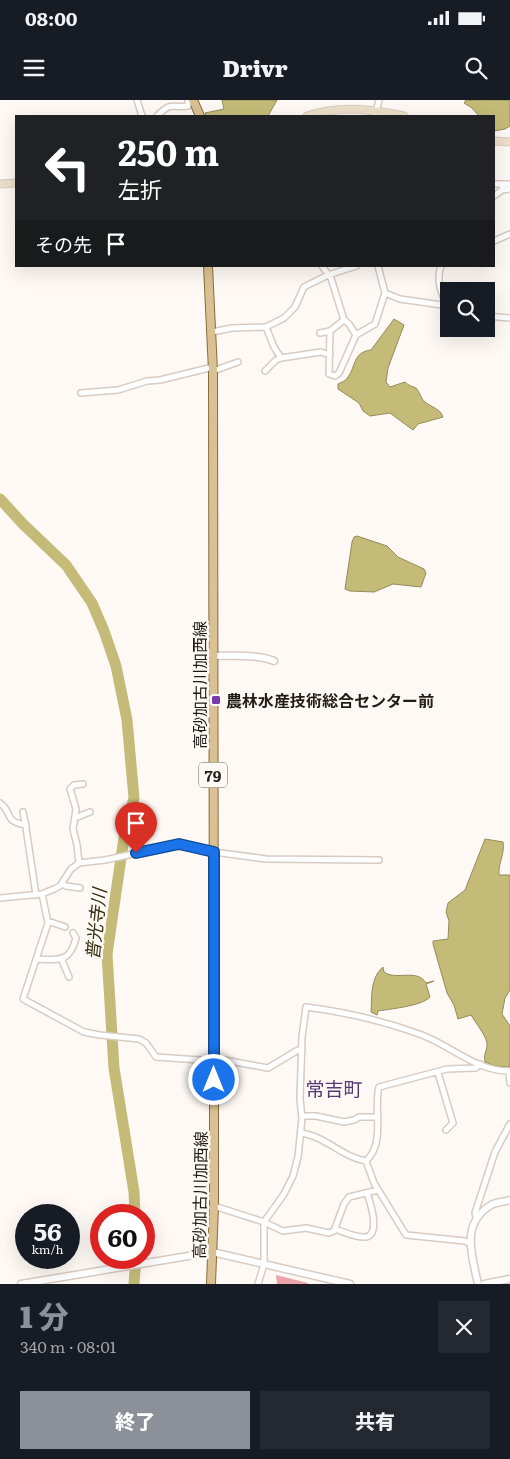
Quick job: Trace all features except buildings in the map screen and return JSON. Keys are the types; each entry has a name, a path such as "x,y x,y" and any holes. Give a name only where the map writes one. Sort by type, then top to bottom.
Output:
{"main road":[{"path":"193,100 200,115"},
{"path":"312,115 339,109 390,115"},
{"path":"495,141 510,142"},
{"path":"2,184 15,184"},
{"name":"高砂加古川加西線","path":"208,267 213,369 214,1206 211,1284"}],"street":[{"path":"137,100 142,115"},
{"path":"158,115 173,104 188,106 188,100"},
{"path":"376,114 378,100"},
{"path":"495,184 510,189"},
{"path":"495,195 502,187 510,184"},
{"path":"495,241 510,234"},
{"path":"323,267 328,274 344,320 350,324 356,335"},
{"path":"212,332 232,328 266,327 284,318 295,306 304,287 328,274 352,267"},
{"path":"330,331 329,374 335,376 339,373 356,335 375,324 385,293 378,267"},
{"path":"440,288 439,272 441,267"},
{"path":"385,293 400,299 440,304"},
{"path":"495,317 510,318"},
{"path":"320,333 330,331 344,320"},
{"path":"266,327 274,347 281,358"},
{"path":"265,371 276,360 281,358 321,352 330,355"},
{"path":"82,393 118,390 147,381 213,369 238,362"},
{"path":"213,656 234,656 274,661"},
{"path":"79,863 73,829 76,809 70,789 74,785 83,784"},
{"path":"0,803 5,807 9,819 26,825"},
{"path":"22,812 39,894 48,921 38,959 23,999 84,1032 101,1036 138,1039 146,1043 156,1057 224,1060 268,1068 298,1050 302,1051"},
{"path":"75,818 90,812"},
{"path":"0,898 39,894 54,889 62,884 71,869 79,863 179,844 214,852 266,859 379,860"},
{"path":"62,884 80,888"},
{"path":"48,921 65,927"},
{"path":"38,959 68,956 76,938 73,933"},
{"path":"61,958 69,977"},
{"path":"258,1284 264,1264 264,1222 284,1194 293,1176 298,1157 302,1116 300,1099 303,1021 306,1007 381,1020 424,1036 494,1071 509,1071 510,1083"},
{"path":"366,1161 374,1147 379,1087 456,1068 476,1068 480,1064"},
{"path":"438,1073 453,1123 446,1130"},
{"path":"302,1116 316,1116 344,1122 358,1117 378,1117"},
{"path":"478,1284 469,1242 476,1217 475,1213 495,1152 510,1124"},
{"path":"301,1133 317,1138 352,1157 366,1161"},
{"path":"366,1161 378,1190 406,1235 469,1242"},
{"path":"214,1206 264,1222 283,1231 306,1228 329,1233 335,1229 344,1204 349,1197 378,1190"},
{"path":"335,1229 357,1236 367,1237 371,1234 374,1229 372,1209 367,1193"},
{"path":"476,1217 492,1204 510,1200"},
{"path":"21,1284 212,1252 350,1284"},
{"path":"484,1284 510,1279"}],"shaded area":[{"path":"222,100 277,100 269,115 206,115 205,113 224,109"},
{"path":"466,100 510,100 510,126 495,131 495,115 478,115 464,103"},
{"path":"394,319 404,325 388,368 386,382 390,387 405,382 416,388 424,401 438,410 443,417 418,424 413,430 390,413 370,416 363,411 359,403 338,389 338,384 344,381 351,373 358,357 365,351 371,350"},
{"path":"357,536 387,546 398,557 424,569 426,573 421,587 393,584 374,592 345,589 352,542 354,537"},
{"path":"485,839 503,842 499,875 510,875 510,990 505,998 502,1014 510,1026 510,1067 494,1066 485,1062 487,1042 481,1030 471,1015 458,1019 454,1005 447,993 433,944 433,941 448,939 449,921 446,912 448,903 465,890"},
{"path":"383,967 384,972 389,974 417,976 426,983 434,981 426,984 430,997 413,1005 378,1011 377,1015 371,1012 374,982"},
{"path":"276,1275 308,1283 308,1284 277,1284"}],"waterway":[{"name":"普光寺川","path":"0,499 66,565 92,603 116,666 127,720 134,798 125,831 107,954 114,1068 135,1204"},
{"name":"普光寺川","path":"134,1284 135,1269"}],"place":[{"name":"農林水産技術総合センター前","path":"216,700"}],"district":[{"name":"常吉町","path":"334,1088"}],"route":[{"path":"136,853 179,844 214,852 214,1080"}]}
